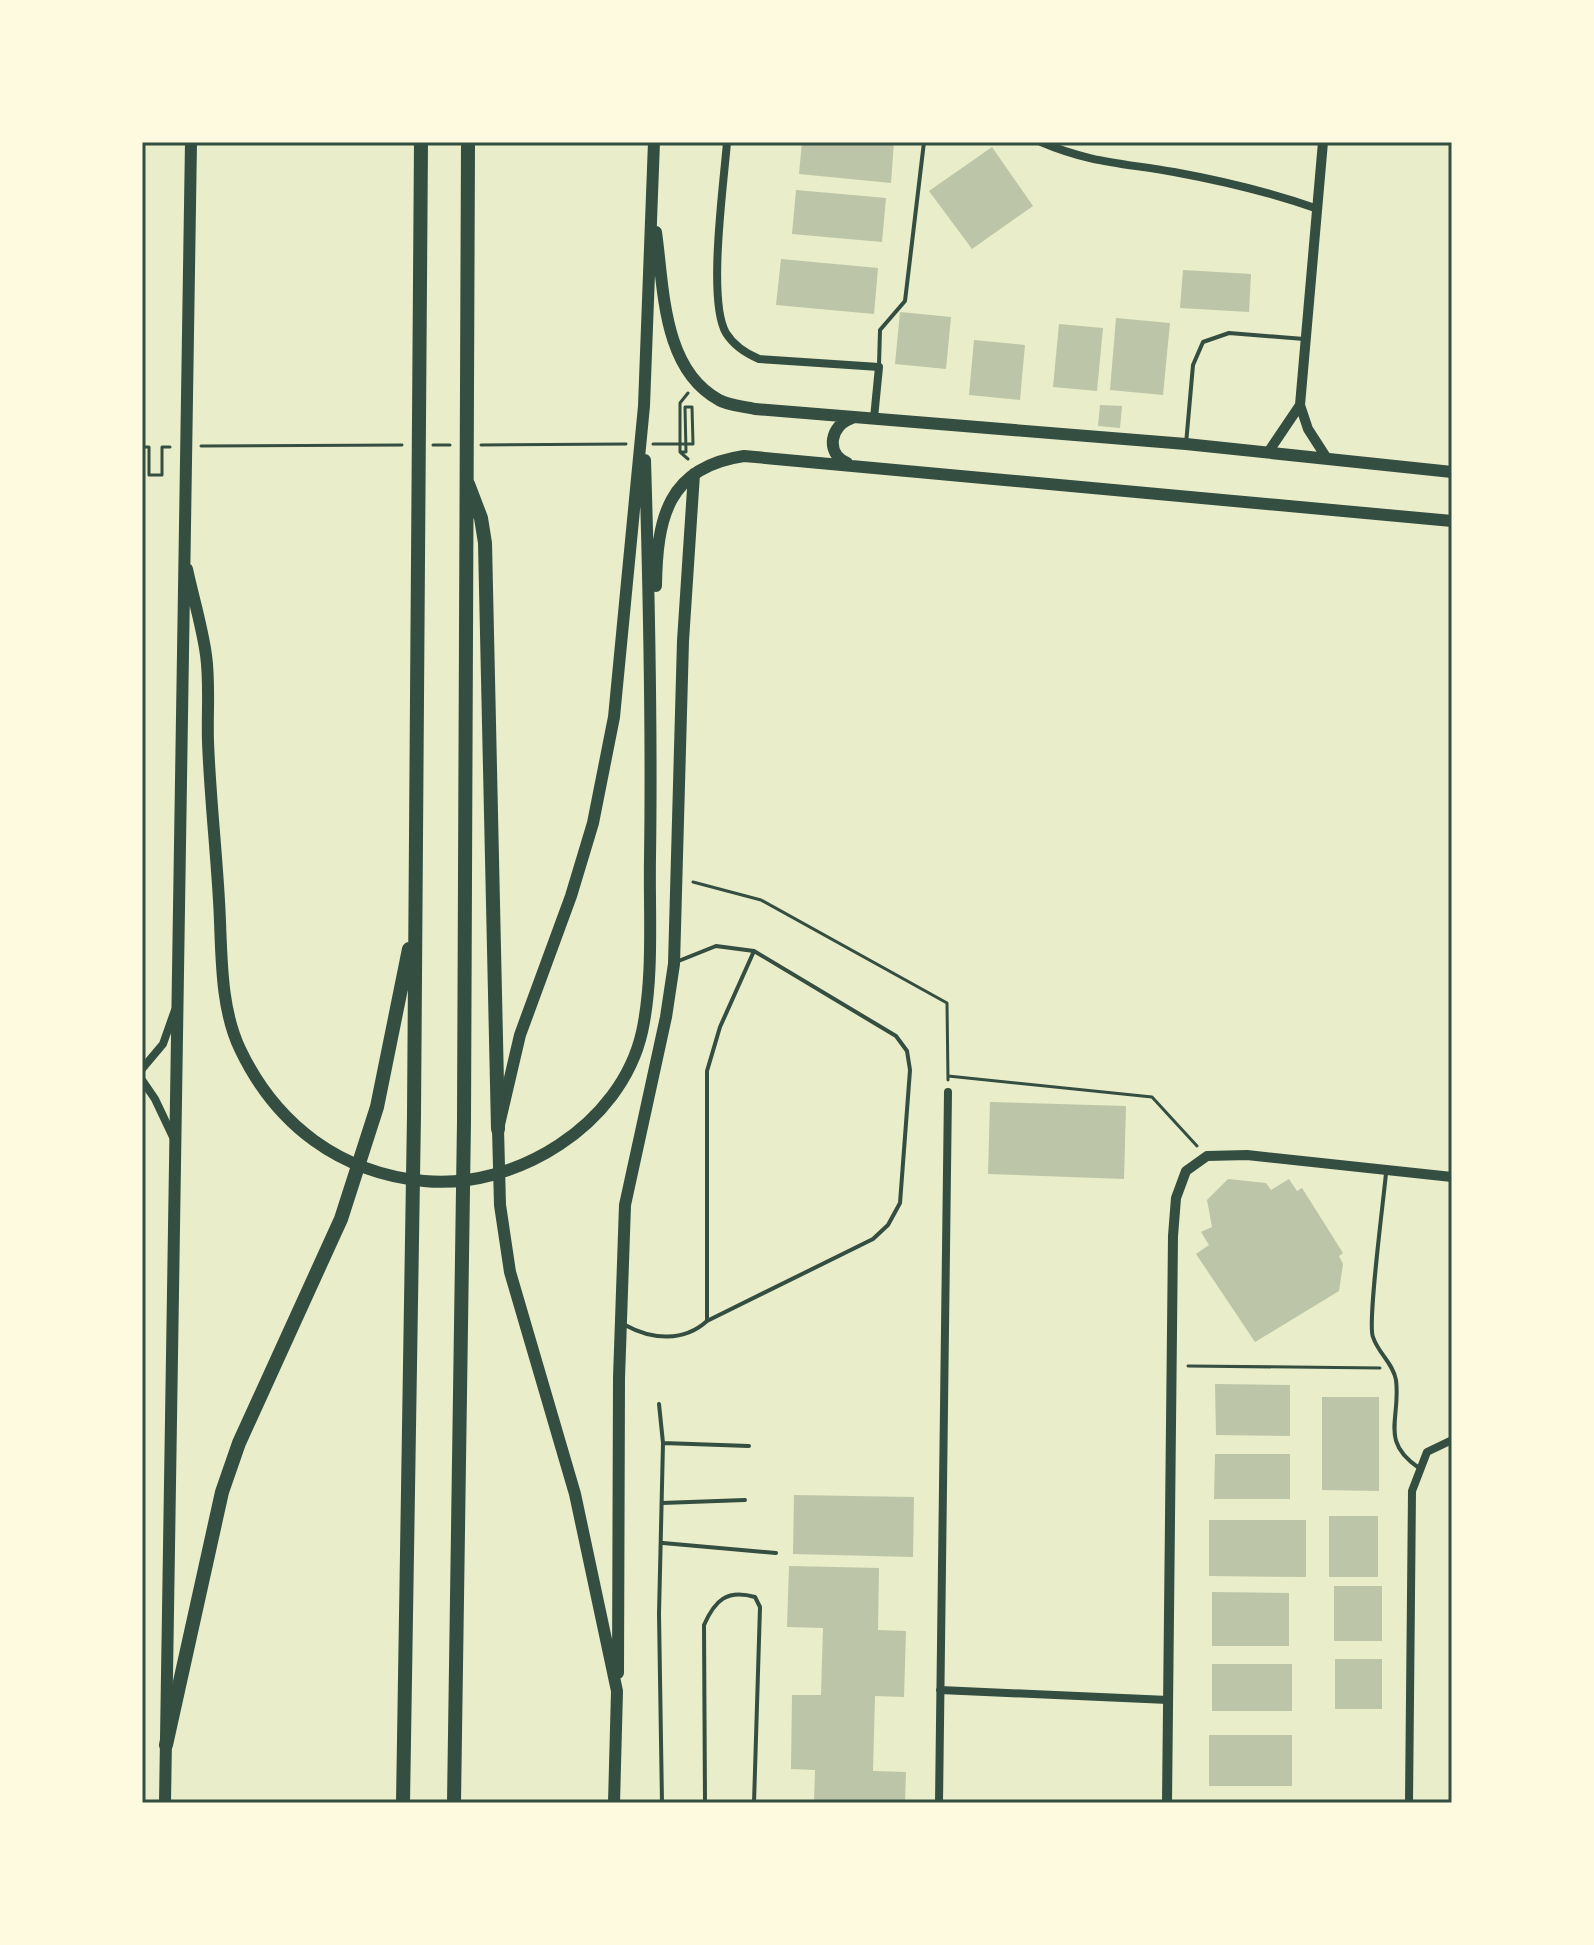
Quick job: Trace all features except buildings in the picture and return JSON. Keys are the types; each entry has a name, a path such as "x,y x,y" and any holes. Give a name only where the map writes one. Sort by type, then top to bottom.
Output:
{"highway":[{"path":"403,1803 415,918 421,142"},
{"path":"454,1803 464,1121 468,142"},
{"path":"465,478 481,518 485,543 498,1129"},
{"path":"166,1745 222,1492 239,1443 341,1219 377,1107 415,918"}],"main road":[{"path":"165,1803 173,1137 191,142"},
{"path":"191,226 198,142"},
{"path":"617,1691 575,1494 510,1272 500,1205 498,1129 520,1035 571,896 593,823 614,717 644,406 654,142"},
{"path":"652,197 669,329 696,384 722,402 855,417 1269,451 1452,472"},
{"path":"644,406 652,730"},
{"path":"851,465 840,460 832,439 835,428 855,417"},
{"path":"183,551 207,656 208,744 226,993 244,1056 262,1091 297,1131 341,1160 391,1178 444,1183 508,1170 545,1155 587,1123 620,1082 642,1034 647,984 657,538 672,497 697,472 726,459 744,456 1452,521"},
{"path":"614,1803 620,1322 625,1205 666,1017 674,964 683,641 697,472"}],"street":[{"path":"727,142 719,285 724,331 741,351 759,359 879,367 874,418"},
{"path":"1041,142 1077,158 1223,181 1318,209"},
{"path":"1323,142 1300,405 1308,429 1326,457"},
{"path":"1269,451 1300,405"},
{"path":"142,1069 163,1044 175,1010"},
{"path":"142,1080 173,1137"},
{"path":"939,1803 948,1092"},
{"path":"1167,1803 1173,1236 1176,1198 1186,1171 1207,1156 1247,1155 1452,1177"},
{"path":"1409,1803 1412,1491 1427,1452 1452,1440"},
{"path":"940,1690 1168,1700"}],"lane":[{"path":"879,367 880,330 905,301 924,142"},
{"path":"1186,444 1193,365 1203,342 1229,333 1306,339"},
{"path":"620,1322 643,1333 668,1336 694,1333 707,1321 864,1245 888,1225 900,1203 910,1070 902,1043 754,951 716,946 674,964"},
{"path":"707,1321 707,1071 720,1027 754,951"},
{"path":"1386,1170 1371,1336 1392,1368 1396,1382 1393,1431 1401,1456 1419,1468"},
{"path":"659,1404 663,1443 659,1614 662,1803"},
{"path":"663,1443 749,1446"},
{"path":"662,1503 745,1500"},
{"path":"663,1543 776,1553"},
{"path":"705,1803 704,1625 713,1605 727,1595 740,1593 755,1597 760,1607 754,1803"}],"path":[{"path":"696,384 680,403 680,452 697,472"},
{"path":"680,452 686,452 685,407 692,407 693,444"},
{"path":"142,447 149,447 149,475 162,475 162,447"},
{"path":"678,879 761,900 947,1003 948,1092"},
{"path":"948,1076 1152,1097 1207,1156"},
{"path":"1172,1366 1392,1368"}]}
